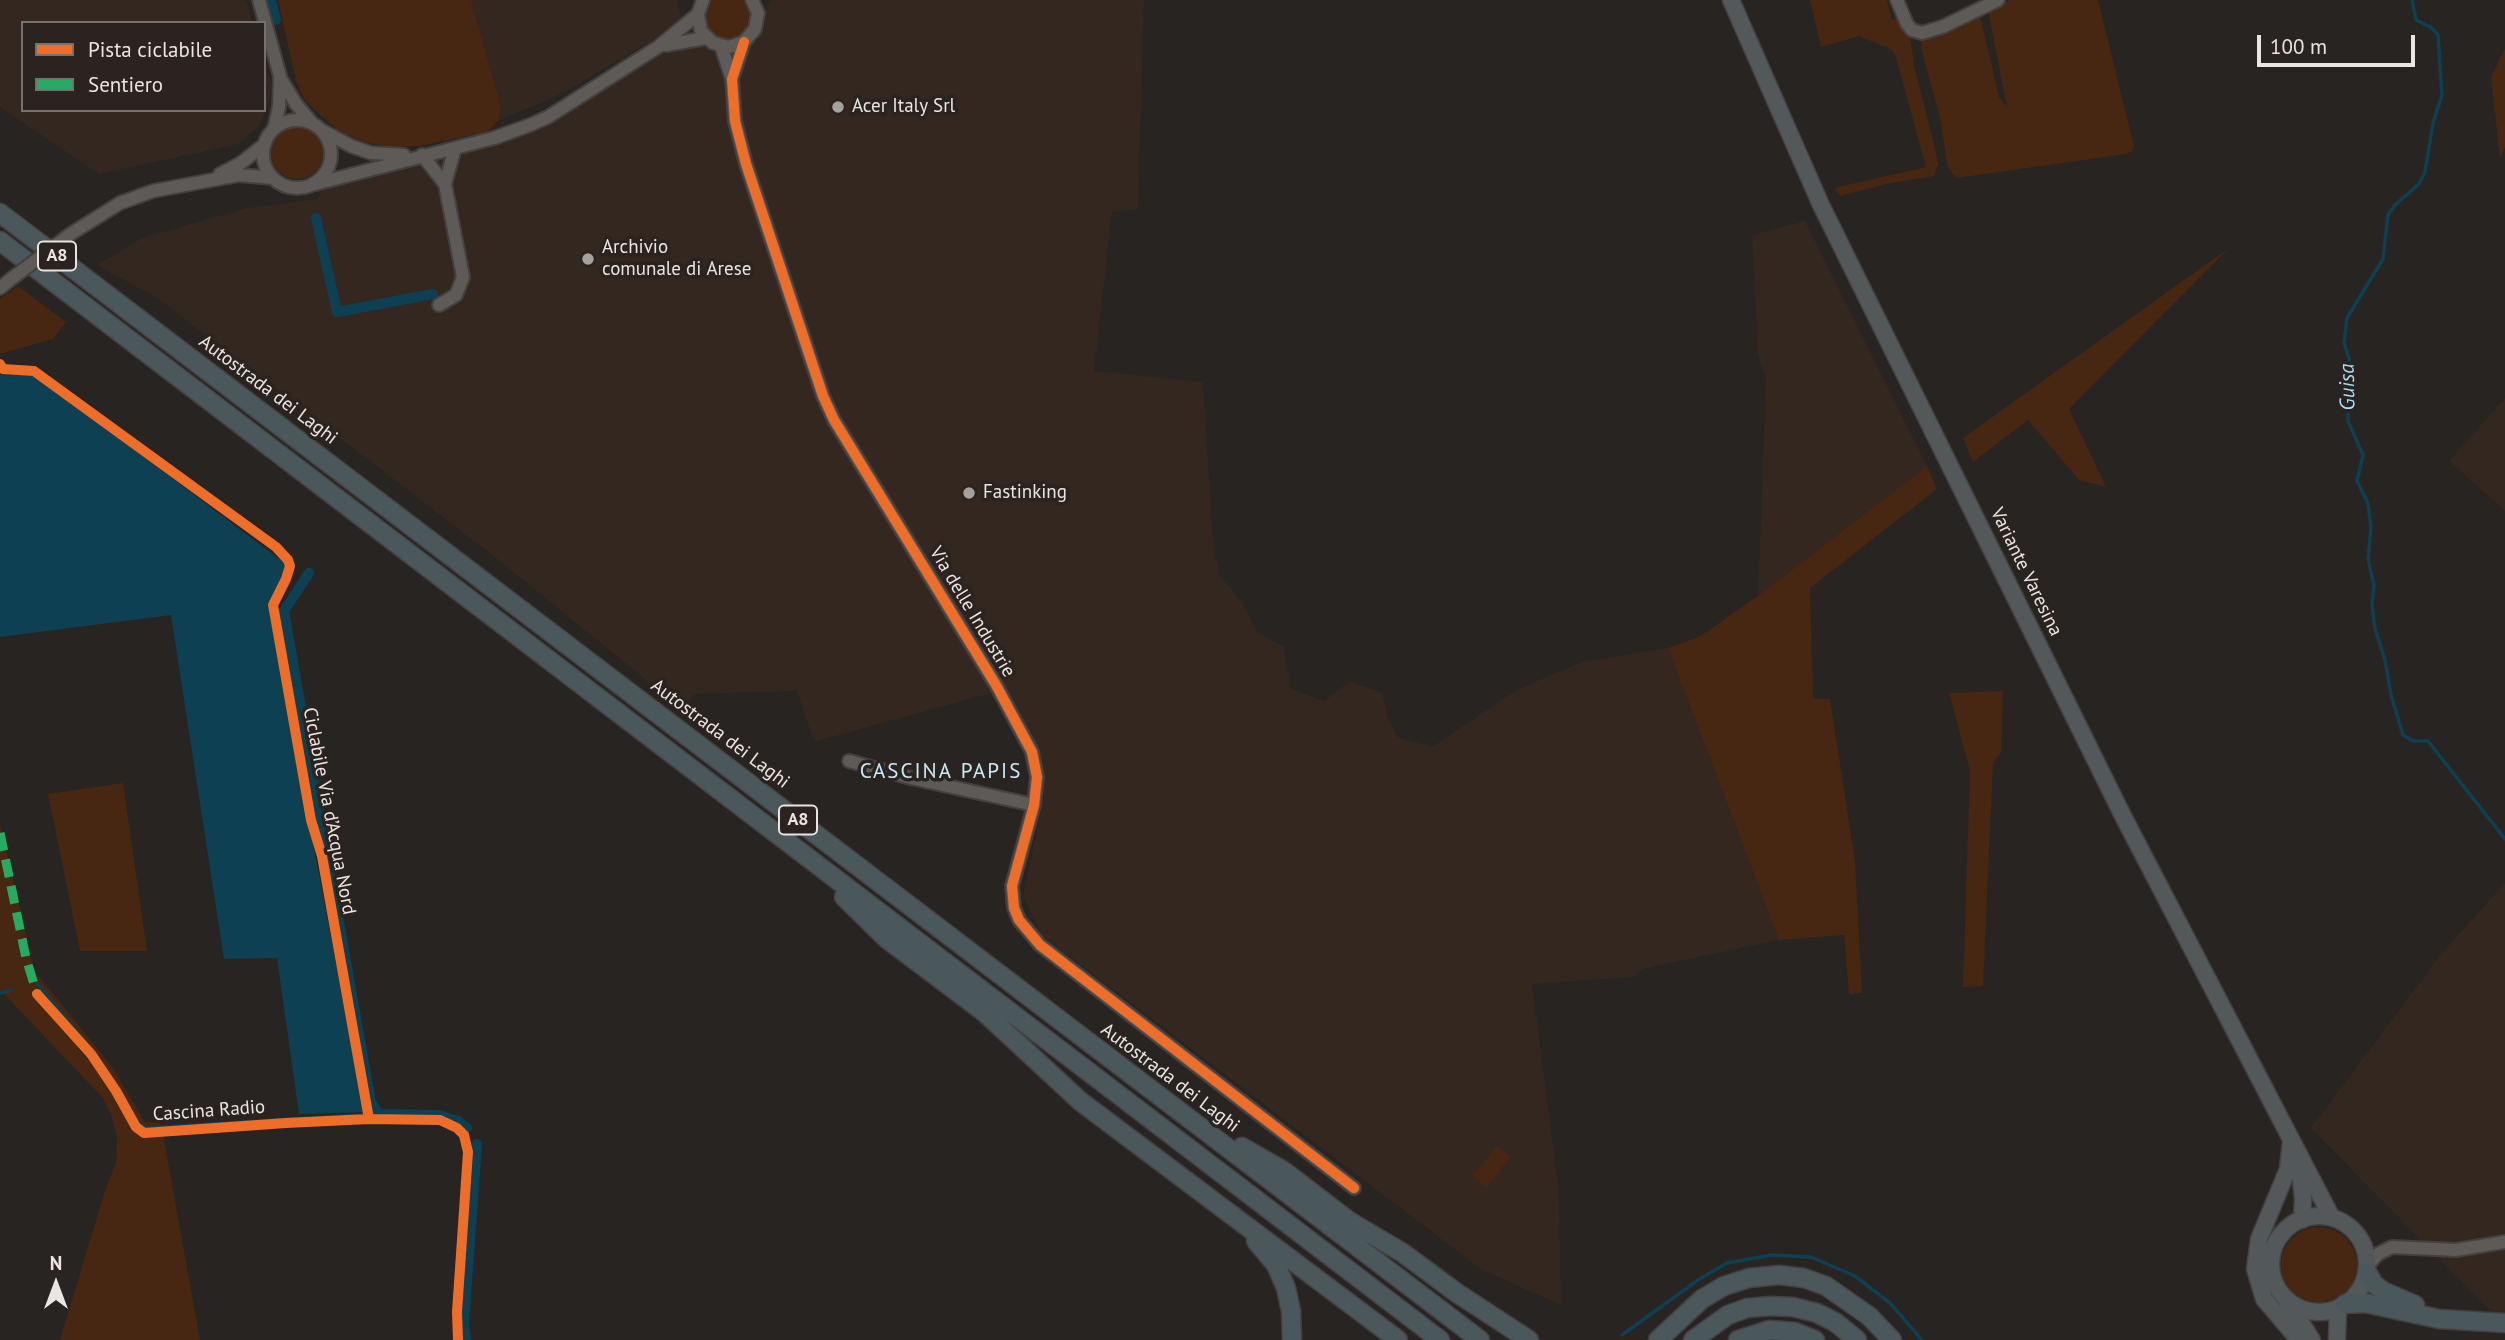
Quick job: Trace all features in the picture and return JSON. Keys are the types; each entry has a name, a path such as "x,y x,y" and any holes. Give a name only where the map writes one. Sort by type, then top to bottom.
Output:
{"highway":[{"name":"Autostrada dei Laghi","path":"0,213 1480,1340"},
{"name":"A8","path":"0,242 1440,1340"},
{"path":"784,839 887,939 962,994 1080,1101 1248,1233 1270,1256 1279,1272 1288,1295 1292,1340"},
{"path":"1170,1104 1284,1171 1349,1221 1423,1266 1520,1340"},
{"path":"1173,1172 1233,1214 1398,1340"},
{"path":"2367,1269 2374,1284 2408,1303 2440,1310 2505,1314"},
{"path":"1658,1340 1702,1299 1724,1286 1749,1278 1779,1276 1804,1278 1826,1286 1869,1316 1892,1340"},
{"path":"1457,1293 1529,1340"},
{"path":"2341,1306 2365,1303 2439,1319 2505,1323"},
{"path":"1693,1340 1737,1311 1758,1306 1782,1306 1805,1309 1827,1317 1857,1340"},
{"path":"1738,1340 1769,1330 1796,1332 1815,1340"}],"main road":[{"name":"Variante Varesina","path":"1731,0 1821,205 2123,816 2332,1218"},
{"path":"2291,1136 2290,1162 2259,1239 2255,1269 2264,1299 2299,1340"},
{"name":"Variante Varesina","path":"2299,1155 2302,1220"},
{"path":"2284,1296 2297,1306 2313,1311 2341,1306 2357,1294 2367,1269 2365,1249 2347,1224 2317,1216 2302,1220 2282,1234 2272,1256 2275,1281 2284,1296 2312,1340"},
{"path":"2337,1340 2341,1306"}],"street":[{"path":"259,0 265,21"},
{"path":"752,0 758,13"},
{"name":"Via delle Industrie","path":"732,79 744,42 755,29 763,0"},
{"path":"1897,0 1907,24 1912,30 1922,33 1942,27 1998,0"},
{"path":"701,4 698,23 706,38 720,46 744,42"},
{"path":"0,288 72,233 136,196 207,180 245,175 273,178 292,188 303,188 509,133 548,117 659,47 701,4"},
{"path":"266,25 280,76 296,104 327,138 332,154 327,171 315,184"},
{"path":"659,47 678,41 706,38"},
{"name":"Via delle Industrie","path":"720,46 732,79 738,134 823,396 834,420 1025,736 1032,752 1036,769 1034,805 1012,886 1014,908 1028,932 1040,945 1354,1188"},
{"path":"207,180 241,163 265,144 274,129 279,107 280,76"},
{"path":"274,129 292,120 317,127 344,143 371,153 422,155 445,184"},
{"path":"265,144 264,162 273,178"},
{"path":"439,305 456,295 463,277 445,184 455,148"},
{"path":"849,761 911,778 1034,805"},
{"path":"2367,1269 2378,1254 2392,1247 2456,1250 2505,1242"}],"shaded area":[{"path":"0,0 246,0 252,21 21,21 21,112 265,112 260,125 239,144 99,174 0,107"},
{"path":"278,0 471,0 501,106 498,121 487,132 420,146 389,147 364,142 339,131 305,101 296,81"},
{"path":"471,0 677,0 681,18 650,42 557,96 498,121 501,106"},
{"path":"709,0 746,0 752,17 746,32 732,40 717,38 711,34 704,21 705,6"},
{"path":"772,0 1144,0 1138,209 1112,212 1094,371 1203,382 1213,542 1220,576 1242,602 1257,632 1284,647 1291,689 1324,701 1350,681 1382,693 1389,722 1398,737 1432,747 1518,689 1582,662 1668,648 1779,940 1642,969 1634,977 1532,984 1559,1191 1561,1305 1482,1270 1043,936 1023,897 1044,796 1038,751 1009,691 988,694 814,742 797,691 695,694 681,708 491,554 157,298 97,265 142,238 247,208 318,199 322,188 523,136 548,123 661,50 704,43 726,50 761,22"},
{"path":"1810,0 1887,0 1892,20 1899,17 1902,28 1910,33 1914,65 1938,165 1934,176 1891,183 1840,196 1834,188 1926,167 1895,54 1890,49 1859,36 1821,47"},
{"path":"2010,0 2098,0 2134,146 2132,151 1957,178 1952,173 1947,165 1941,122 1921,47 1922,38 1936,36 1980,15 1999,97 2007,107 1988,11"},
{"path":"2505,48 2505,147 2500,158 2491,77"},
{"path":"266,65 272,84 266,110"},
{"path":"297,127 316,134 323,153 316,172 297,179 278,172 271,153 278,134"},
{"path":"1805,221 1927,466 1758,596 1766,378 1758,355 1752,235"},
{"path":"2229,248 2069,409 2106,487 2079,480 2028,420 1973,462 1963,438"},
{"path":"18,286 66,322 53,339 0,354 0,299"},
{"path":"2505,398 2505,511 2449,461"},
{"path":"1927,466 1937,489 1810,588 1813,699 1830,699 1855,861 1862,993 1849,994 1844,935 1779,940 1668,648 1699,637 1758,596"},
{"path":"2003,691 2001,753 1993,763 1983,986 1963,987 1970,771 1949,693"},
{"path":"123,783 147,951 80,951 48,794"},
{"path":"0,823 34,970 113,1068 145,1122 161,1123 200,1340 60,1340 116,1162 117,1137 103,1098 4,994 0,994"},
{"path":"2505,883 2505,1326 2311,1128 2442,953"},
{"path":"1497,1146 1510,1157 1486,1187 1473,1176"},
{"path":"2319,1227 2334,1230 2346,1238 2354,1250 2357,1265 2354,1280 2346,1292 2334,1300 2319,1303 2304,1300 2292,1292 2284,1280 2281,1265 2284,1250 2292,1238 2304,1230"}],"water":[{"path":"25,371 35,375 286,564 285,572 268,605 364,1112 299,1114 277,958 224,959 171,615 0,637 0,375 2,372"}],"waterway":[{"path":"271,0 276,20"},
{"name":"Guisa","path":"2412,0 2416,20 2432,28 2438,35 2442,95 2433,123 2425,172 2419,184 2395,205 2388,215 2383,259 2347,318 2344,343 2349,358 2348,421 2363,455 2357,481 2368,503 2371,527 2368,559 2374,585 2372,604 2375,629 2403,735 2413,741 2428,741 2505,839"},
{"path":"316,218 337,312 433,294"},
{"path":"309,573 284,611 371,1102 379,1114 439,1115 458,1121 467,1128"},
{"path":"37,983 97,1056 138,1123 146,1128 379,1114"},
{"path":"0,993 11,990"},
{"path":"466,1340 464,1323 477,1144"},
{"path":"1622,1335 1698,1280 1727,1263 1772,1255 1811,1257 1855,1276 1890,1303 1922,1340"}],"marked path":[{"path":"0,833 26,958 37,994"}],"cycle path":[{"path":"744,42 732,79 735,121 746,164 823,396 834,420 996,685 1032,752 1037,777 1034,805 1012,886 1014,908 1019,920 1040,945 1354,1188"},
{"name":"Ciclabile Via d’Acqua Nord","path":"0,364 3,369 34,371 276,547 288,560 290,566 286,579 273,605 311,820 322,856 369,1119"},
{"name":"Cascina Radio","path":"37,994 91,1054 136,1127 144,1133 369,1119 440,1120 457,1128 464,1135 468,1152 457,1312 458,1340"}],"place":[{"name":"Acer Italy Srl","path":"838,107"},
{"name":"Archivio comunale di Arese","path":"588,259"},
{"name":"Fastinking","path":"969,493"}],"district":[{"name":"CASCINA PAPIS","path":"941,772"}]}
